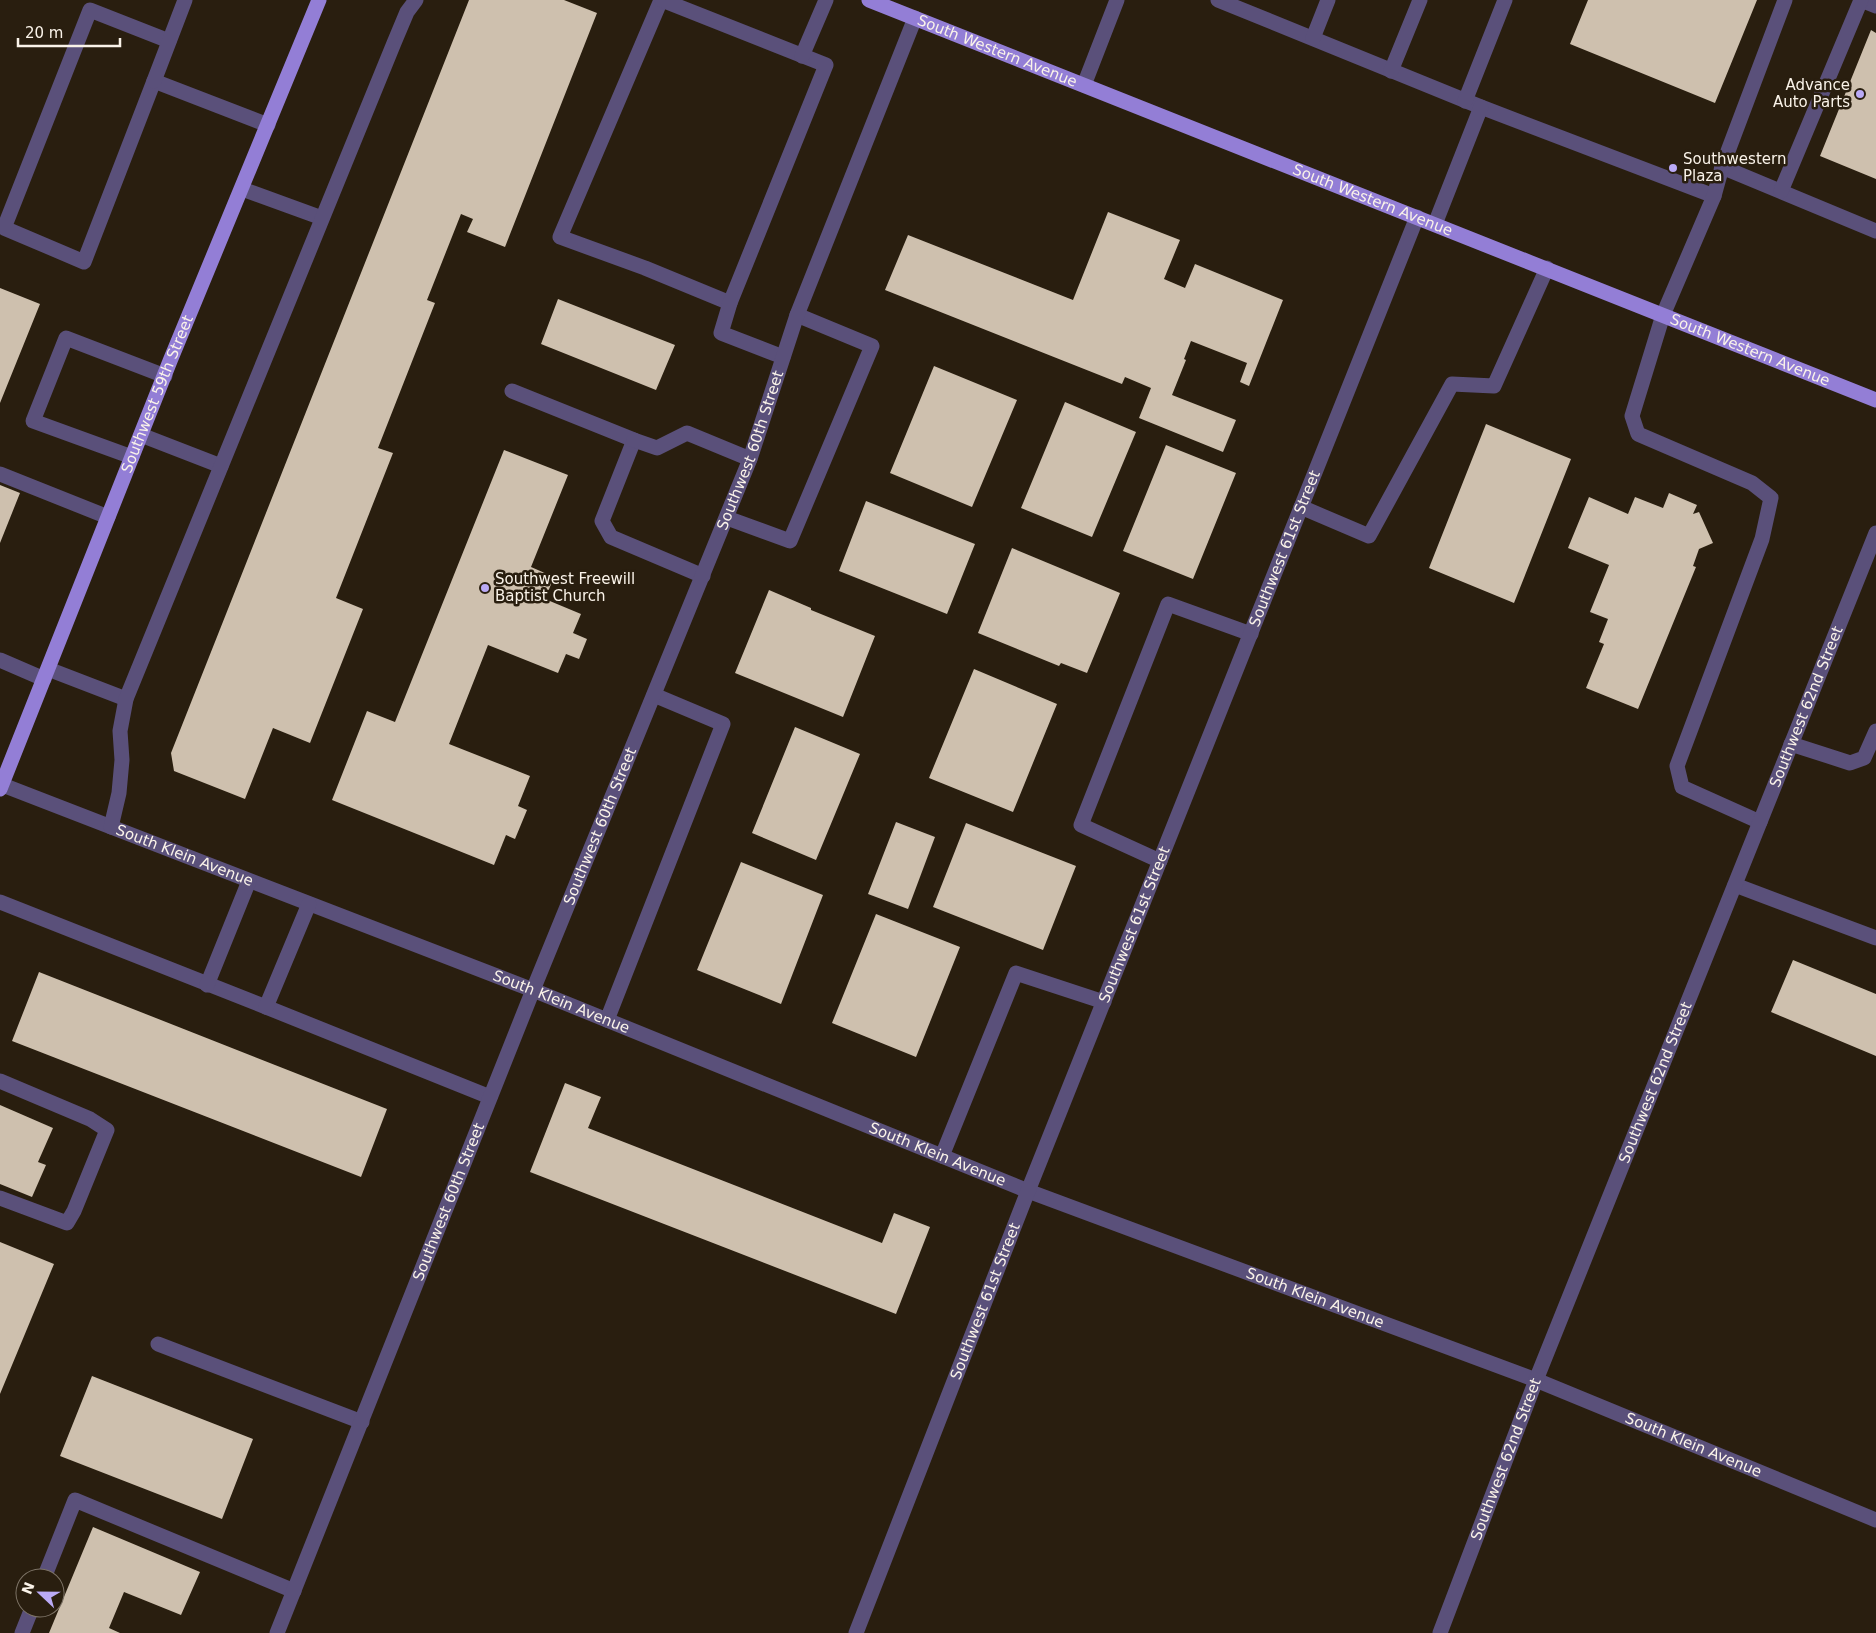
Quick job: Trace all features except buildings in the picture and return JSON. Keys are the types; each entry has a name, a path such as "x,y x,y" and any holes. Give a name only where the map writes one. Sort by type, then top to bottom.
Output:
{"main road":[{"name":"Southwest 59th Street","path":"1,786 165,376 319,0"},
{"name":"South Western Avenue","path":"869,0 891,4 916,18 1876,400"}],"street":[{"path":"169,41 90,10 4,228 84,262 185,0"},
{"path":"111,827 120,793 122,760 120,731 126,699 407,12 416,0"},
{"path":"730,303 645,268 560,238 661,0 826,65 730,303 721,334 783,357"},
{"path":"802,56 826,0"},
{"path":"1084,85 1117,0"},
{"path":"1312,38 1328,0"},
{"path":"1391,71 1420,0"},
{"path":"1465,101 1505,0"},
{"path":"1760,822 1682,788 1677,766 1762,539 1771,498 1752,483 1638,434 1632,416 1663,315 1714,196 1722,167 1784,0"},
{"path":"1781,192 1861,0 1876,6"},
{"path":"1225,1 1481,108 1714,196"},
{"name":"Southwest 60th Street","path":"277,1633 533,990 750,459 797,315 916,18"},
{"path":"154,81 268,125"},
{"path":"1435,224 1481,108"},
{"path":"1722,167 1876,231"},
{"path":"242,189 322,218"},
{"name":"Southwest 61st Street","path":"856,1633 1028,1191 1417,217"},
{"path":"1301,507 1369,536 1452,384 1494,386 1546,268"},
{"path":"726,518 790,541 872,346 797,315"},
{"path":"132,458 34,421 66,338 165,376"},
{"path":"512,390 657,448 686,433 750,459"},
{"path":"141,436 222,466"},
{"path":"634,440 602,521 611,536 702,576"},
{"path":"0,474 108,517"},
{"name":"Southwest 62nd Street","path":"1440,1633 1536,1380 1874,542"},
{"path":"1160,861 1081,825 1168,604 1250,634"},
{"path":"0,660 126,699"},
{"path":"607,1020 723,724 654,695"},
{"path":"1791,744 1850,763 1864,758 1876,732"},
{"name":"South Klein Avenue","path":"1,786 533,990 1028,1191 1536,1380 1876,1520"},
{"path":"207,985 249,881"},
{"path":"1735,885 1876,938"},
{"path":"0,902 490,1097"},
{"path":"266,1007 309,904"},
{"path":"942,1156 1016,973 1104,1002"},
{"path":"0,1081 90,1119 106,1130 74,1211 67,1223 0,1198"},
{"path":"158,1344 362,1422"},
{"path":"48,1568 75,1500 294,1591"},
{"path":"22,1633 28,1618"}],"place":[{"name":"Advance Auto Parts","path":"1860,94"},
{"name":"Southwestern Plaza","path":"1673,168"},
{"name":"Southwest Freewill Baptist Church","path":"485,588"}]}
